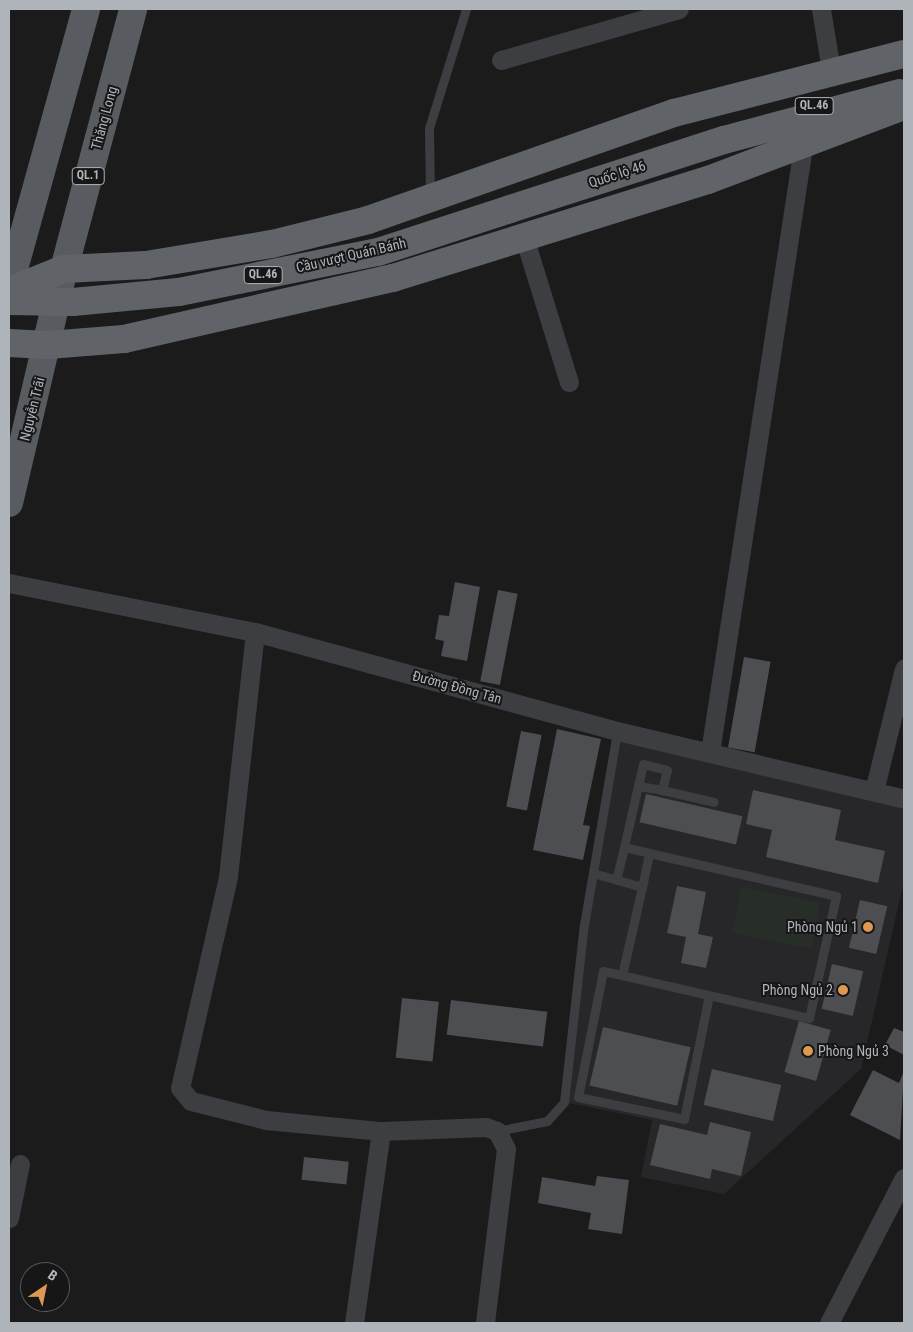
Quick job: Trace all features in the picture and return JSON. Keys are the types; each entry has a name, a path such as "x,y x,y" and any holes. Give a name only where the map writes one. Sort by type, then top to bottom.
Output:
{"highway":[{"path":"9,291 64,269 146,265 272,244 368,220 674,113 831,70 904,54"},
{"name":"Quốc lộ 46","path":"510,209 724,140 904,72"},
{"name":"Quốc lộ 46","path":"724,140 904,92"},
{"path":"9,343 48,345 124,339 393,278 524,238 803,147 904,106"},
{"name":"Cầu vượt Quán Bánh","path":"9,301 73,302 179,292 378,252 510,209"}],"main road":[{"path":"9,287 86,9"},
{"name":"Thăng Long","path":"48,345 64,269 133,9"},
{"name":"Nguyễn Trãi","path":"9,503 48,345"}],"street":[{"path":"500,60 679,9"},
{"path":"821,9 831,70"},
{"path":"710,752 803,147"},
{"path":"524,238 569,382"},
{"name":"Đường Đồng Tân","path":"9,583 255,632 617,730 904,799"},
{"path":"255,632 228,876 180,1088 191,1101 222,1111 304,1125 381,1130 486,1127 497,1131 506,1149 484,1323"},
{"path":"874,791 904,670"},
{"path":"354,1323 381,1130"},
{"path":"9,1218 20,1164"},
{"path":"829,1323 904,1178"}],"lane":[{"path":"430,198 430,128 466,9"},
{"path":"497,1131 547,1121 564,1102 593,873 617,730"},
{"path":"616,880 643,764 667,770 662,790"},
{"path":"638,786 714,802"},
{"path":"624,847 836,896 809,1018 709,995 622,975 602,971 578,1097 684,1119 709,995"},
{"path":"622,975 649,854"},
{"path":"593,873 642,887"}],"shaded area":[{"path":"617,731 904,799 904,881 861,1069 724,1194 641,1177 652,1120 564,1102"},
{"path":"741,887 821,902 812,949 732,933"}],"building":[{"path":"455,582 480,587 467,661 441,656 444,641 435,639 439,615 449,616"},
{"path":"498,590 518,594 500,685 480,681"},
{"path":"744,657 771,662 755,752 728,748"},
{"path":"557,729 601,739 583,825 590,826 583,860 533,850"},
{"path":"521,731 542,735 527,811 506,807"},
{"path":"753,790 841,810 835,840 885,851 878,883 766,857 772,830 746,824"},
{"path":"646,794 742,816 736,845 639,822"},
{"path":"677,886 706,892 698,934 713,937 706,968 681,963 686,937 667,933"},
{"name":"Phòng Ngủ 1","path":"860,900 887,906 876,954 849,948"},
{"name":"Phòng Ngủ 2","path":"832,964 863,971 853,1016 822,1009"},
{"path":"402,998 439,1002 433,1062 396,1058"},
{"path":"451,1000 547,1012 543,1047 447,1035"},
{"name":"Phòng Ngủ 3","path":"799,1021 831,1030 816,1081 784,1072"},
{"path":"603,1027 691,1047 677,1106 590,1085"},
{"path":"894,1028 904,1032 904,1055 885,1045"},
{"path":"712,1069 781,1085 773,1121 704,1105"},
{"path":"873,1070 899,1083 904,1071 900,1140 850,1115"},
{"path":"710,1122 751,1132 741,1176 712,1169 710,1179 650,1165 660,1124 707,1135"},
{"path":"304,1157 349,1162 346,1185 302,1180"},
{"path":"597,1176 629,1180 622,1234 588,1229 591,1213 538,1203 542,1177 595,1186"}],"place":[{"name":"Phòng Ngủ 1","path":"868,927"},
{"name":"Phòng Ngủ 2","path":"843,990"},
{"name":"Phòng Ngủ 3","path":"808,1051"}]}
